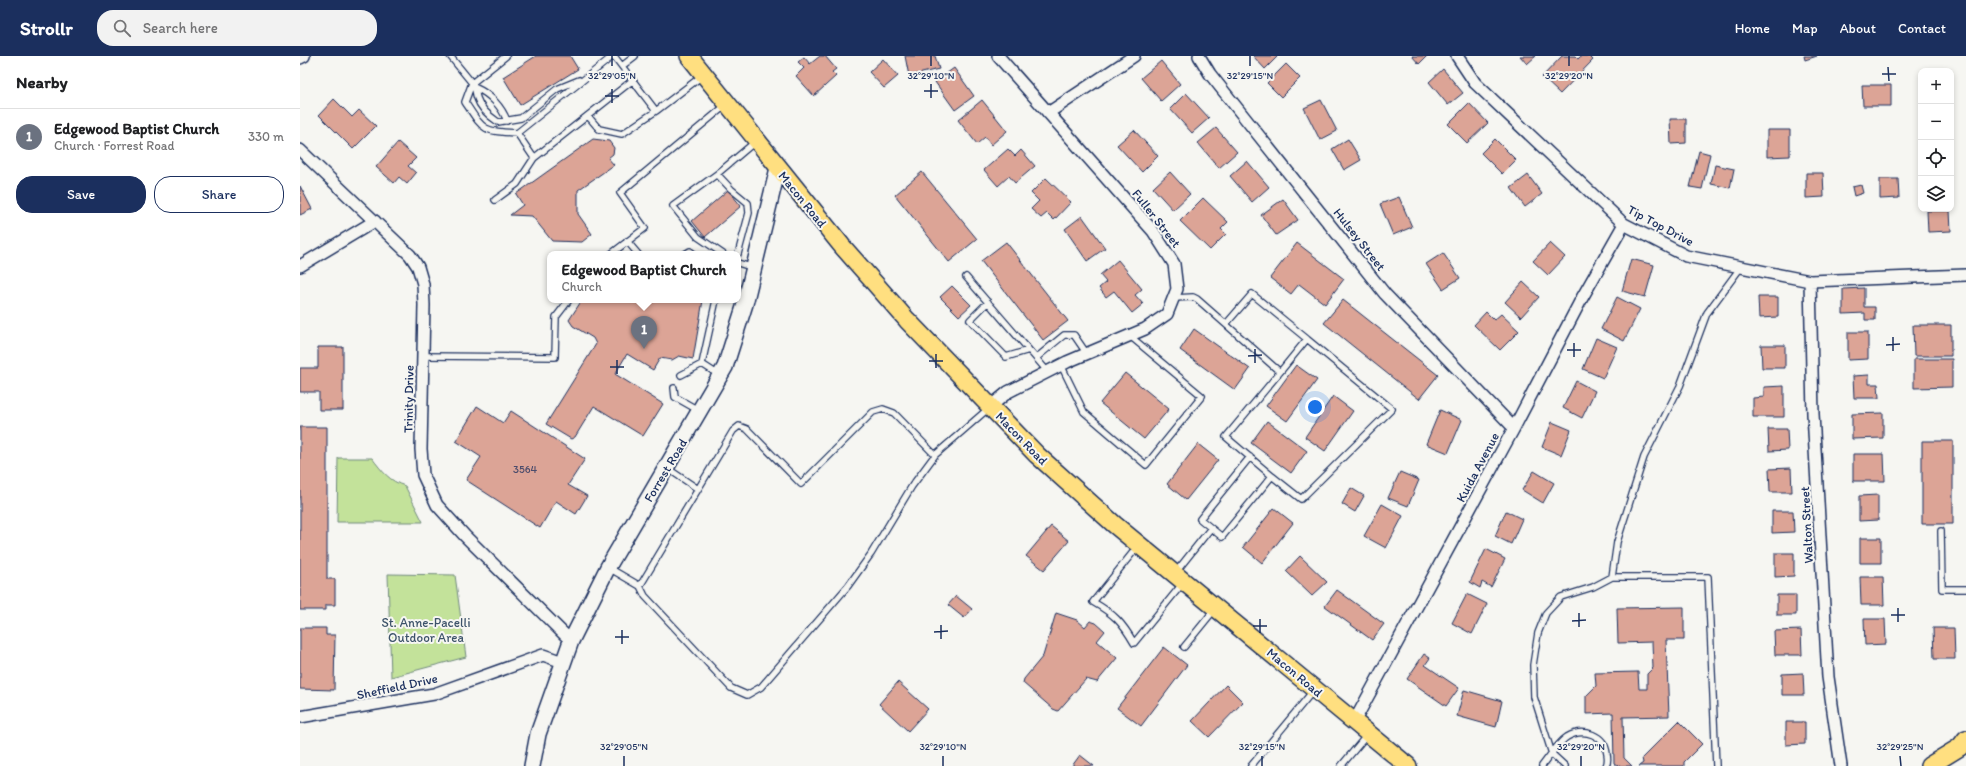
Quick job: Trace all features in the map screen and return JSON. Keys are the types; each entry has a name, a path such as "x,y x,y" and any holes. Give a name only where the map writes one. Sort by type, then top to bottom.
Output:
{"main road":[{"name":"Macon Road","path":"689,56 842,246 902,314 1037,456 1139,544 1408,766"},
{"name":"Forrest Road","path":"532,766 538,734 571,641 608,567 725,367 745,304 778,168"},
{"path":"1928,766 1960,747 1966,739"}],"street":[{"path":"300,58 304,56"},
{"name":"Fuller Street","path":"991,406 1008,392 1061,365 1145,329 1167,314 1177,289 1174,264 1153,231 998,56"},
{"path":"1048,113 1134,56"},
{"name":"Hulsey Street","path":"1199,56 1210,74 1251,127 1385,294 1514,428"},
{"name":"Tip Top Drive","path":"1457,56 1475,83 1624,224 1686,256 1810,280 1966,275"},
{"name":"Trinity Drive","path":"300,150 410,255 418,267 423,291 421,449 424,475 437,506 464,536 571,641"},
{"path":"300,266 375,221"},
{"name":"Kuida Avenue","path":"1354,722 1514,428 1582,298 1624,224"},
{"name":"Walton Street","path":"1810,280 1813,414 1828,677 1841,766"},
{"name":"Sheffield Drive","path":"300,717 434,694 543,655 563,662"}],"lane":[{"path":"450,56 474,86 485,92 503,112 507,121"},
{"path":"506,56 474,86 465,102 481,126 489,130 517,133 613,56 656,111"},
{"path":"622,66 635,56"},
{"path":"588,116 599,129 622,134 704,75"},
{"path":"474,86 477,99 488,116 498,122 521,118 557,90 586,77"},
{"path":"495,200 516,184 534,158 633,80"},
{"path":"615,251 645,228 620,193 727,104"},
{"path":"517,133 534,158"},
{"path":"719,251 698,237 673,206 717,174 756,141"},
{"path":"717,174 731,190 748,203 749,213 739,251"},
{"path":"627,241 635,251"},
{"path":"741,264 754,269"},
{"path":"1612,577 1617,542 1644,457 1680,386 1707,313 1741,267"},
{"path":"966,277 1048,372"},
{"path":"1226,324 1252,294 1392,409 1301,499 1226,437 1306,339"},
{"path":"1173,298 1193,297 1197,299 1280,372"},
{"path":"988,302 970,320 1006,357 1029,350"},
{"path":"423,356 555,357 556,317 567,303"},
{"path":"702,364 715,303"},
{"path":"1036,358 1064,335 1074,335 1087,354"},
{"path":"1061,365 1084,412 1146,465 1202,396 1130,336"},
{"path":"702,364 721,376"},
{"path":"681,375 702,364"},
{"path":"674,388 675,397 700,412"},
{"path":"608,567 640,586 645,596 731,688 747,695 761,687 848,586 871,554 912,486 935,454 991,406"},
{"path":"640,586 733,431 739,426 747,429 801,484 873,412 883,409 894,413 935,454"},
{"path":"1250,457 1200,519 1222,537 1272,476"},
{"path":"666,467 698,489"},
{"path":"1139,544 1093,602 1112,612 1124,625 1134,643 1212,528"},
{"path":"1941,531 1942,589 1966,589"},
{"path":"1565,766 1552,754 1534,697 1533,665 1538,633 1546,613 1561,597 1593,587 1612,577 1708,577 1716,766"},
{"path":"1184,647 1217,608"},
{"path":"1251,766 1315,689"},
{"path":"1542,766 1566,737 1580,732 1595,734 1606,745 1608,762 1606,766"},
{"path":"1341,766 1368,733"}],"green space":[{"path":"338,458 372,458 390,478 405,486 423,522 337,522"},
{"name":"St. Anne-Pacelli Outdoor Area","path":"388,574 455,575 466,657 391,677"}],"building":[{"path":"536,56 570,56 578,69 520,105 503,77"},
{"path":"820,56 825,56 836,69 832,72 836,76 814,96 796,76 804,68 798,62 804,57 810,64"},
{"path":"905,56 935,56 939,69 909,76"},
{"path":"1253,56 1276,56 1277,57 1265,69"},
{"path":"1412,56 1427,56 1419,64"},
{"path":"1520,56 1536,56 1527,64"},
{"path":"1562,56 1575,56 1578,59 1581,56 1589,56 1593,60 1560,94 1542,77"},
{"path":"1804,56 1817,56 1805,60"},
{"path":"883,59 898,76 884,88 869,72"},
{"path":"1161,61 1180,84 1161,101 1141,78"},
{"path":"1286,64 1300,78 1281,97 1267,83"},
{"path":"954,68 974,96 955,110 935,82"},
{"path":"1443,69 1463,93 1448,105 1429,82"},
{"path":"1862,85 1891,85 1891,106 1863,106"},
{"path":"1186,93 1209,118 1192,133 1170,109"},
{"path":"334,99 352,117 359,110 376,126 353,149 319,115"},
{"path":"982,100 1007,131 991,145 985,137 977,144 958,120"},
{"path":"1321,100 1337,131 1320,140 1304,108"},
{"path":"1469,103 1488,123 1467,143 1448,124"},
{"path":"1670,119 1686,119 1686,143 1671,144"},
{"path":"1216,128 1237,152 1219,168 1198,143"},
{"path":"1134,130 1158,156 1142,172 1117,145"},
{"path":"1767,130 1790,130 1790,156 1767,157"},
{"path":"593,139 609,141 614,148 613,154 608,158 614,165 578,190 578,214 592,234 582,242 552,241 532,216 510,215 523,205 516,194"},
{"path":"1348,139 1361,160 1344,170 1332,149"},
{"path":"1495,139 1516,160 1502,174 1481,153"},
{"path":"398,142 416,158 408,166 416,173 407,184 399,177 394,183 376,167"},
{"path":"1008,149 1015,156 1021,150 1035,166 1015,183 1009,176 998,186 984,170"},
{"path":"1699,151 1710,154 1702,189 1690,187"},
{"path":"1247,161 1269,187 1252,202 1230,176"},
{"path":"1715,165 1734,169 1730,188 1711,184"},
{"path":"922,172 977,239 949,262 895,195"},
{"path":"1170,172 1190,194 1173,210 1153,188"},
{"path":"1806,173 1823,173 1824,197 1806,198"},
{"path":"1528,175 1542,194 1525,207 1511,188"},
{"path":"1046,178 1071,202 1054,220 1047,213 1041,218 1031,209 1039,201 1031,193"},
{"path":"1880,179 1898,179 1899,198 1880,199"},
{"path":"1861,185 1863,193 1854,196 1852,187"},
{"path":"300,186 312,209 300,215"},
{"path":"728,190 741,206 705,237 692,221"},
{"path":"1399,197 1412,227 1393,235 1380,204"},
{"path":"1203,198 1228,222 1221,229 1226,234 1210,250 1180,221"},
{"path":"1283,199 1298,220 1276,235 1261,215"},
{"path":"1927,212 1950,212 1951,231 1928,232"},
{"path":"1082,216 1105,248 1087,261 1065,229"},
{"path":"1006,242 1068,321 1043,340 981,261"},
{"path":"1297,243 1344,279 1325,304 1299,284 1291,294 1270,278"},
{"path":"1550,243 1565,257 1548,275 1533,261"},
{"path":"1443,253 1460,278 1443,289 1426,264"},
{"path":"1631,259 1654,265 1645,297 1622,291"},
{"path":"1118,260 1142,289 1135,295 1143,304 1132,313 1114,291 1106,297 1099,288 1106,282 1100,275"},
{"path":"1523,282 1539,297 1521,317 1505,302"},
{"path":"952,286 971,305 959,316 940,297"},
{"path":"1864,288 1864,307 1875,307 1875,320 1865,320 1865,313 1843,314 1843,289"},
{"path":"1617,297 1640,309 1624,341 1601,329"},
{"path":"1758,297 1778,297 1778,317 1759,318"},
{"path":"1343,300 1438,375 1419,399 1324,323"},
{"path":"580,303 702,303 693,359 679,356 672,360 660,358 653,370 627,354 615,374 663,404 643,436 594,406 575,437 571,439 546,424 596,344 593,338 573,326 569,320"},
{"path":"1486,312 1494,320 1501,314 1519,331 1500,350 1474,325"},
{"path":"1913,325 1951,325 1951,356 1914,356"},
{"path":"1194,329 1250,369 1235,390 1180,350"},
{"path":"1848,332 1868,332 1868,359 1848,360"},
{"path":"1596,338 1617,347 1603,378 1583,369"},
{"path":"1761,345 1785,345 1785,368 1762,368"},
{"path":"318,347 343,347 343,410 319,410 319,392 300,392 300,368 318,368"},
{"path":"1914,359 1952,359 1952,387 1914,388"},
{"path":"1296,365 1317,380 1287,421 1266,406"},
{"path":"1125,373 1169,409 1144,439 1100,403"},
{"path":"1869,375 1869,384 1878,384 1879,398 1854,398 1853,376"},
{"path":"1576,381 1595,391 1582,418 1563,408"},
{"path":"1784,386 1784,417 1753,417 1753,398 1764,397 1764,387"},
{"path":"1333,396 1353,411 1325,451 1305,437"},
{"path":"477,406 503,423 511,411 585,459 568,485 587,496 576,514 556,501 540,528 466,480 481,457 456,441"},
{"path":"1440,410 1462,420 1448,453 1426,444"},
{"path":"1883,413 1883,438 1852,439 1852,414"},
{"path":"1267,421 1307,451 1291,473 1251,443"},
{"path":"1552,422 1571,430 1561,455 1542,447"},
{"path":"300,427 327,427 327,579 335,579 335,605 326,605 326,610 300,610"},
{"path":"1768,429 1787,429 1788,450 1769,451"},
{"path":"1922,441 1953,441 1953,524 1922,524"},
{"path":"1198,444 1218,460 1186,500 1167,484"},
{"path":"1853,454 1884,454 1885,481 1853,481"},
{"path":"1791,468 1792,492 1770,492 1769,469"},
{"path":"1534,471 1554,483 1543,503 1522,490"},
{"path":"1400,472 1419,480 1408,506 1388,498"},
{"path":"1351,488 1364,496 1355,512 1342,504"},
{"path":"1878,495 1878,520 1859,521 1859,496"},
{"path":"1382,504 1403,516 1386,548 1364,536"},
{"path":"1274,508 1293,523 1262,563 1243,547"},
{"path":"1506,511 1522,519 1511,544 1495,536"},
{"path":"1772,511 1793,511 1794,532 1772,533"},
{"path":"1051,526 1069,541 1044,570 1026,556"},
{"path":"1860,538 1881,538 1881,563 1860,563"},
{"path":"1486,549 1505,559 1491,587 1482,582 1480,588 1470,582"},
{"path":"1775,553 1794,553 1794,576 1775,577"},
{"path":"1300,556 1327,582 1312,596 1286,571"},
{"path":"1860,577 1883,577 1884,605 1861,605"},
{"path":"1337,590 1384,624 1372,640 1325,606"},
{"path":"1467,594 1487,604 1472,634 1452,623"},
{"path":"1777,595 1796,595 1796,615 1777,615"},
{"path":"956,596 972,609 964,618 948,605"},
{"path":"1684,607 1684,640 1666,640 1669,716 1623,717 1624,758 1632,766 1618,766 1614,763 1613,713 1586,714 1586,696 1596,686 1595,673 1638,672 1639,689 1647,689 1647,674 1653,668 1652,642 1618,643 1617,608"},
{"path":"1056,613 1077,620 1085,627 1090,621 1096,623 1105,631 1097,641 1117,658 1097,682 1086,679 1058,711 1053,709 1023,683 1024,679 1043,656"},
{"path":"1864,619 1885,619 1886,644 1865,645"},
{"path":"300,628 326,628 326,635 335,635 334,690 300,689"},
{"path":"1933,628 1954,628 1955,659 1934,659"},
{"path":"1801,630 1802,655 1775,655 1774,631"},
{"path":"1164,647 1187,665 1141,726 1117,708"},
{"path":"1424,654 1430,658 1425,665 1459,688 1446,706 1407,679"},
{"path":"1803,673 1804,695 1782,695 1782,674"},
{"path":"898,682 928,709 908,731 879,704"},
{"path":"1226,685 1243,702 1209,737 1192,721"},
{"path":"1464,690 1502,701 1496,727 1457,716"},
{"path":"1679,721 1702,744 1684,762 1684,766 1639,766 1643,763 1642,758"},
{"path":"1786,722 1805,722 1805,744 1786,745"},
{"path":"1080,755 1094,766 1072,766"}],"place":[{"name":"Edgewood Baptist Church","path":"644,349"}]}
